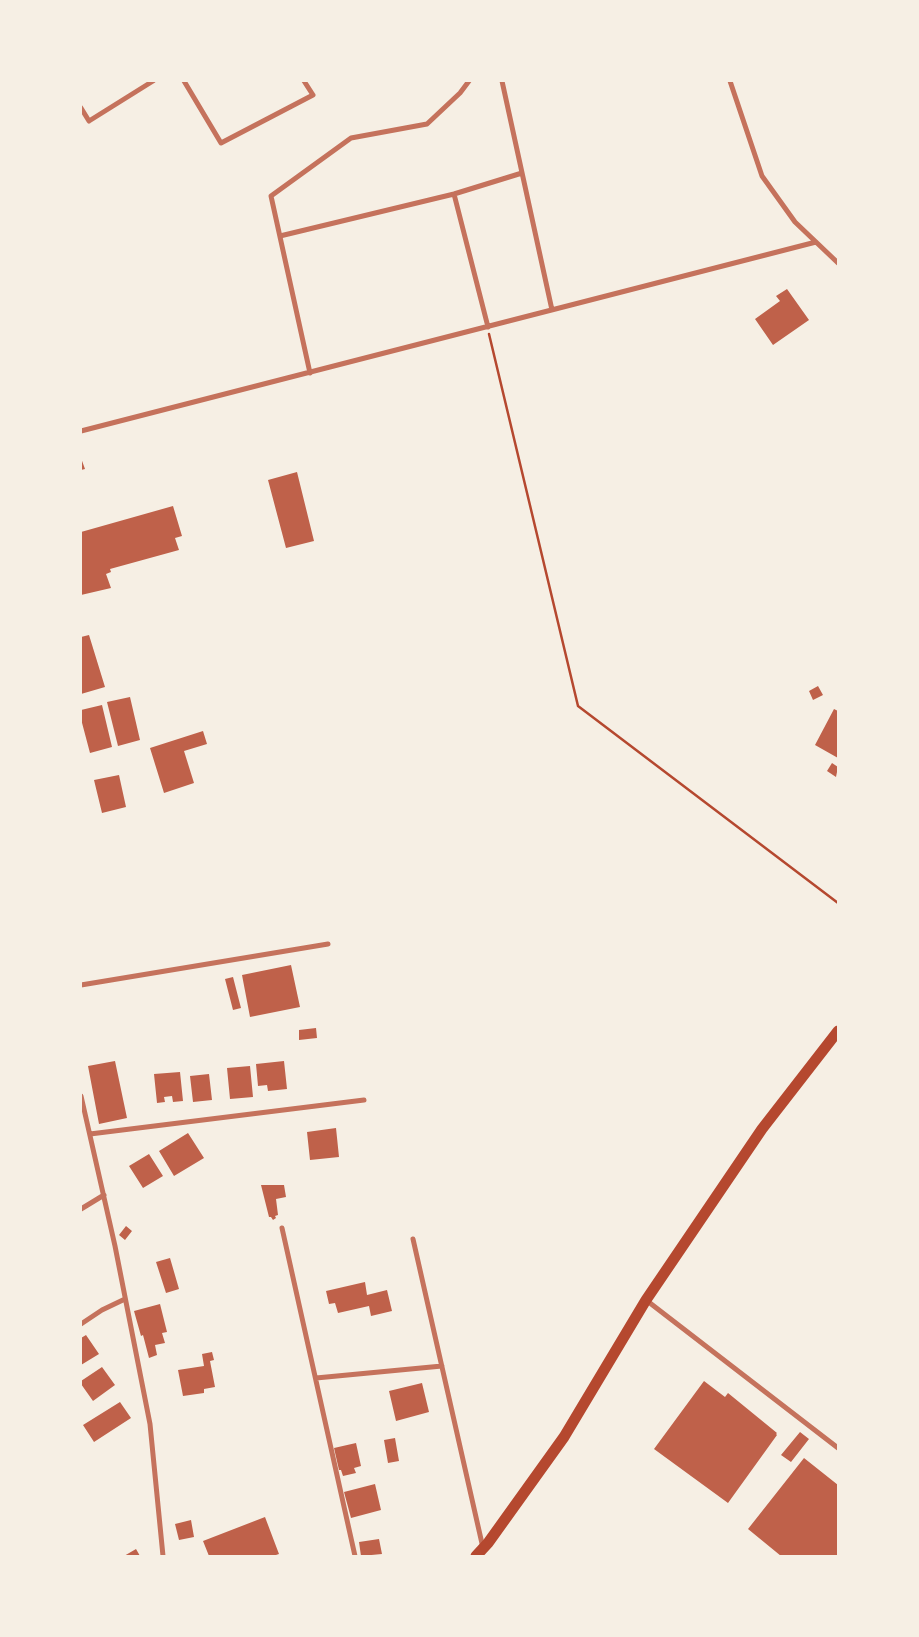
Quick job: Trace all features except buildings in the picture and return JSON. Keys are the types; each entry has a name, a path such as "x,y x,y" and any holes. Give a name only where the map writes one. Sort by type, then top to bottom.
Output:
{"highway":[{"path":"479,1552 564,1437 646,1300 762,1129 838,1031"}],"street":[{"path":"81,108 89,121 152,81"},
{"path":"184,81 221,144 313,95 304,81"},
{"path":"310,373 271,196 351,138 427,124 460,93 469,81"},
{"path":"502,81 552,310"},
{"path":"730,81 762,176 795,222 838,263"},
{"path":"280,236 454,194 522,173"},
{"path":"454,194 488,327"},
{"path":"81,430 310,373 816,242"},
{"path":"81,985 328,944"},
{"path":"81,1096 104,1195 150,1424 162,1556"},
{"path":"90,1134 364,1100"},
{"path":"81,1208 104,1195"},
{"path":"282,1228 356,1556"},
{"path":"413,1239 442,1366 479,1552"},
{"path":"81,1324 102,1310 125,1299"},
{"path":"646,1300 838,1448"},
{"path":"316,1378 442,1366"}],"path":[{"path":"488,327 578,706 838,903"}]}
